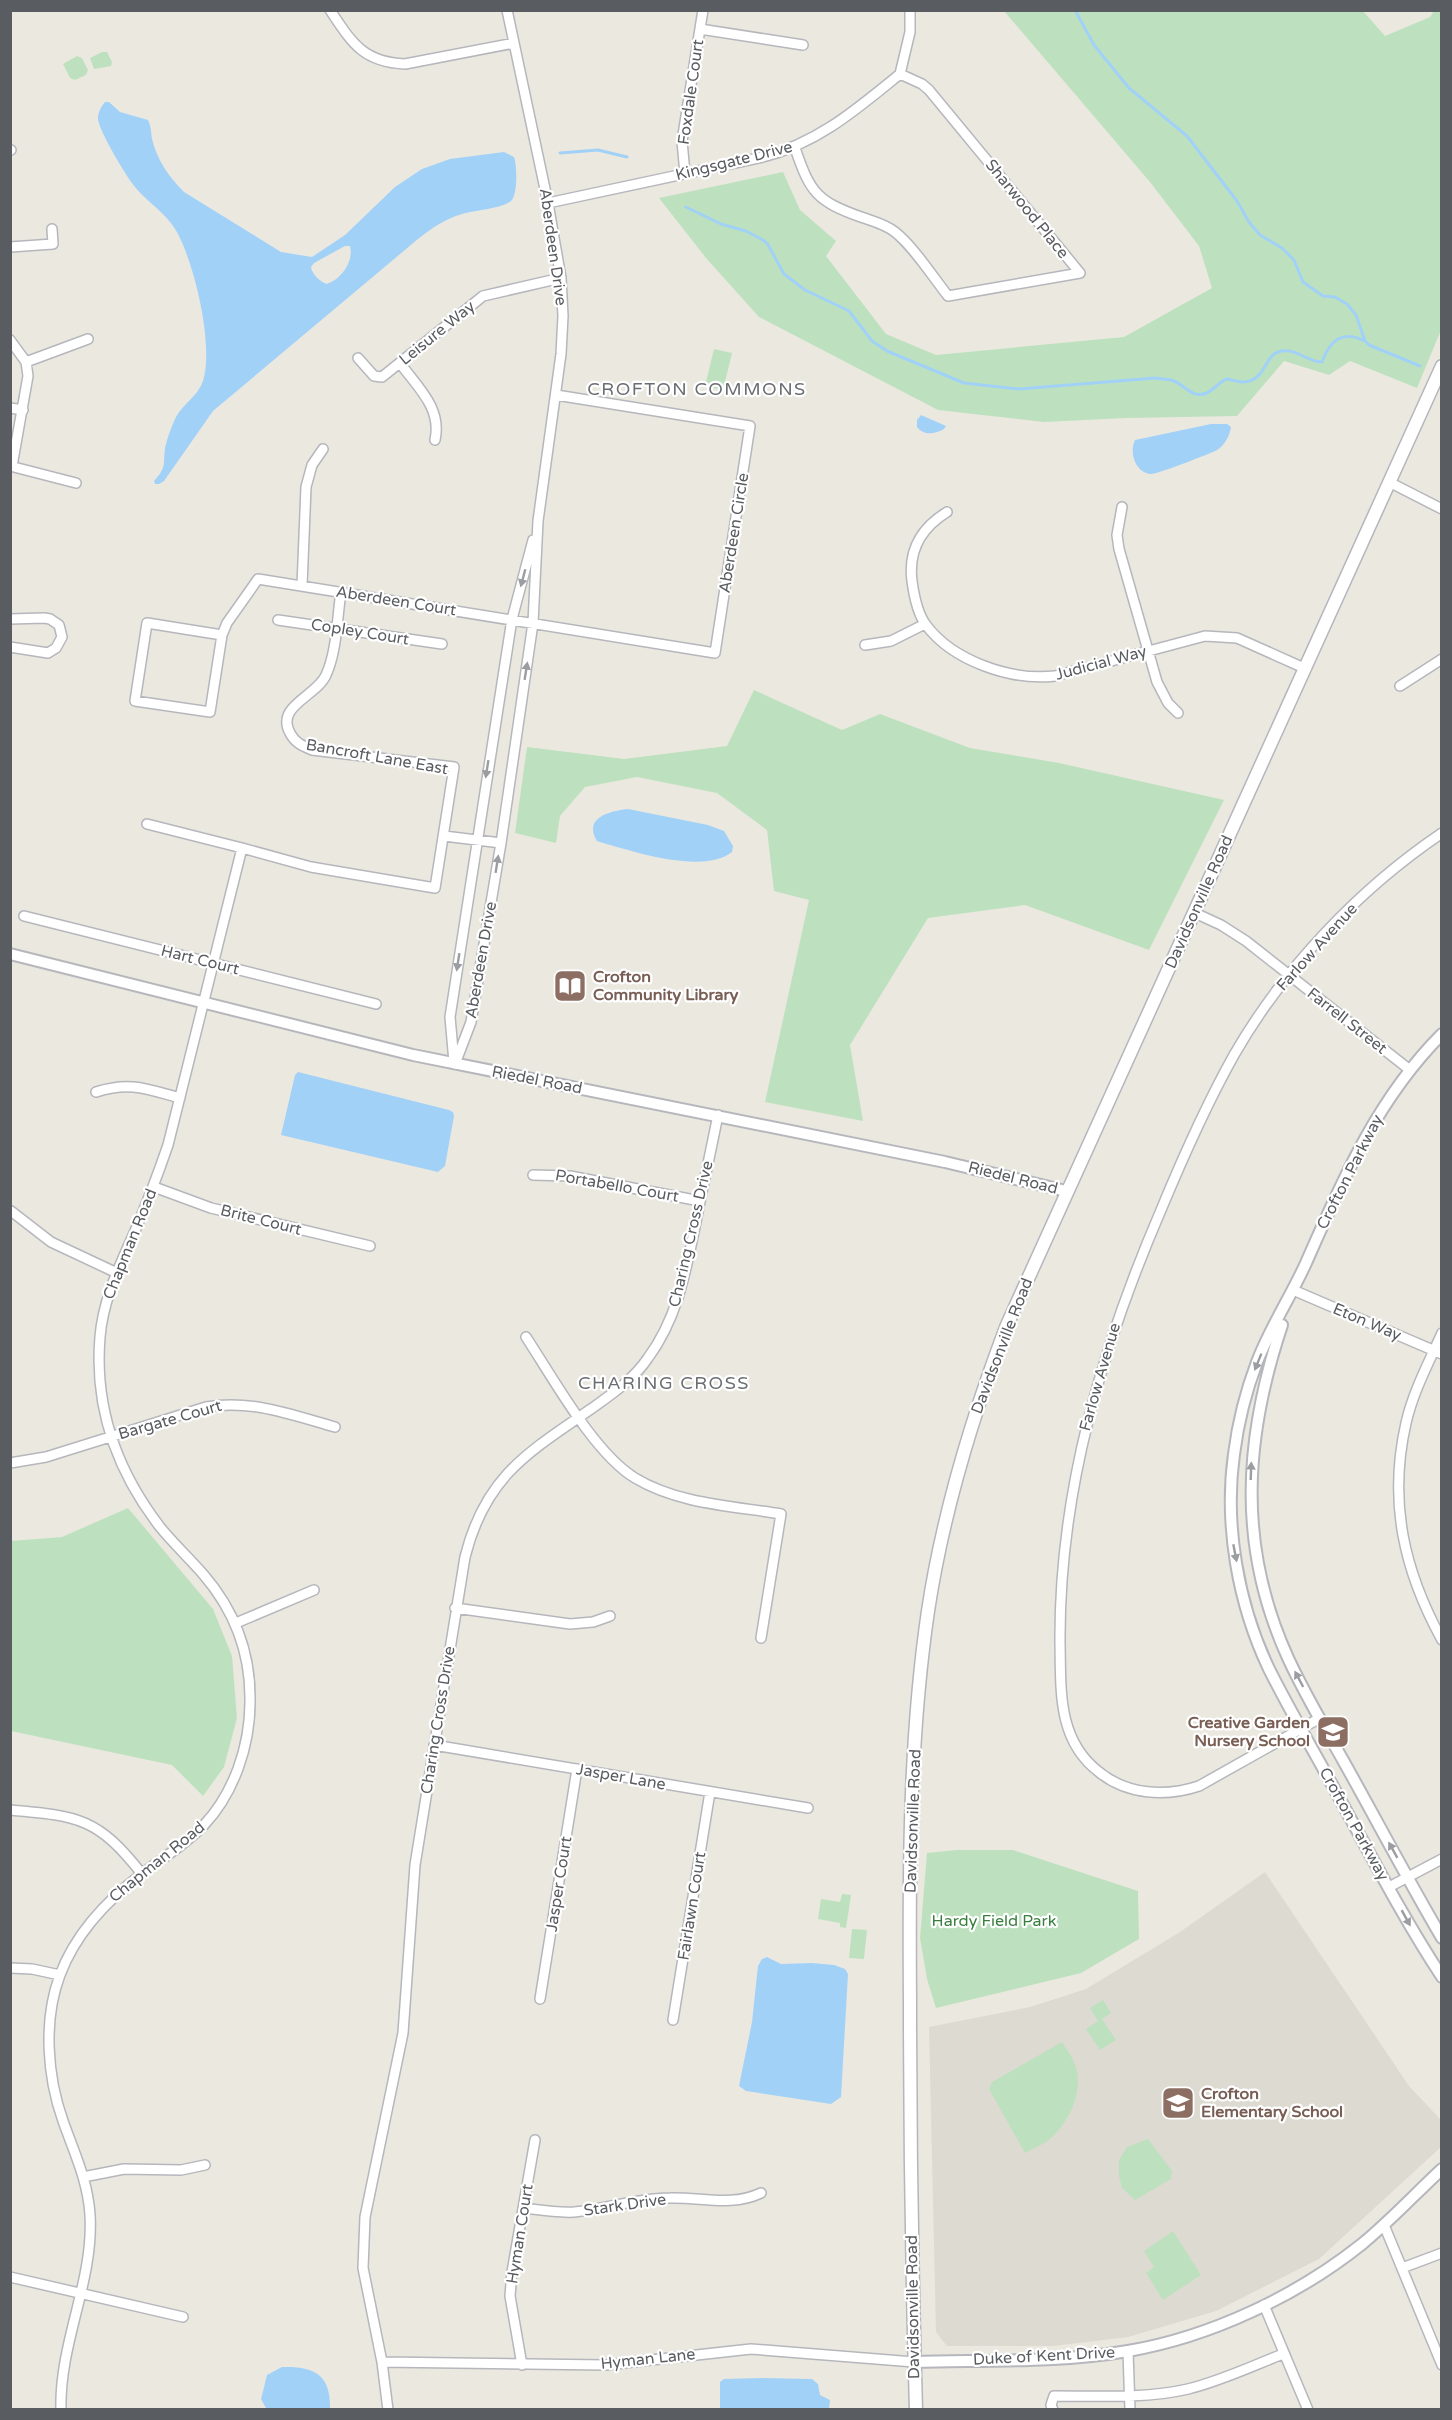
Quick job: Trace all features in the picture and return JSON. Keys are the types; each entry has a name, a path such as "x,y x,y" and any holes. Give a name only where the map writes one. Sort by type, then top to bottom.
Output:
{"main road":[{"name":"Davidsonville Road","path":"916,2409 910,2173 910,1880 915,1757 928,1612 950,1504 985,1383 1007,1325 1442,366"}],"street":[{"path":"330,10 356,46 371,57 389,63 405,64 514,43"},
{"name":"Aberdeen Drive","path":"455,1064 471,1022 501,843 533,623 538,521 561,354 563,316 561,278 548,202 507,10"},
{"name":"Foxdale Court","path":"685,174 682,141 703,10"},
{"path":"900,74 910,32 910,10"},
{"path":"700,29 803,45"},
{"name":"Sharwood Place","path":"795,148 805,177 822,200 833,207 881,224 895,232 948,296 1080,273 929,90 922,84 900,74"},
{"name":"Kingsgate Drive","path":"548,202 763,157 795,148 830,129 900,74"},
{"path":"10,247 53,244 52,229"},
{"name":"Leisure Way","path":"358,358 377,378 400,363 483,296 561,278"},
{"path":"26,362 88,339"},
{"path":"10,340 26,362 28,389 11,466 76,483"},
{"path":"400,363 431,405 438,427 435,440"},
{"name":"Aberdeen Circle","path":"533,623 715,653 750,426 556,395"},
{"path":"10,408 23,410"},
{"path":"302,586 306,487 312,465 323,449"},
{"path":"1389,482 1442,509"},
{"path":"1122,507 1118,522 1119,549 1147,651 1161,692 1178,713"},
{"name":"Judicial Way","path":"947,512 926,528 914,549 911,562 913,592 925,624 947,646 966,658 1027,677 1055,676 1189,639 1221,636 1237,638 1304,668"},
{"name":"Aberdeen Drive","path":"455,1064 450,1017 477,840 512,620 538,521"},
{"name":"Aberdeen Court","path":"222,635 227,622 258,579 533,623"},
{"name":"Bancroft Lane East","path":"341,592 325,677 288,715 287,728 297,742 312,750 454,767 444,836"},
{"path":"10,619 50,619 59,624 62,637 56,648 48,653 10,647"},
{"name":"Copley Court","path":"278,620 441,644"},
{"path":"147,624 222,635 210,712 135,701 147,624"},
{"path":"865,645 891,641 925,624"},
{"path":"1400,686 1442,659"},
{"path":"147,824 311,867 435,888 444,836 501,843"},
{"name":"Farlow Avenue","path":"1320,1718 1199,1786 1173,1793 1147,1792 1104,1777 1083,1757 1068,1731 1064,1717 1061,1695 1060,1625 1068,1521 1078,1463 1105,1356 1134,1271 1197,1127 1236,1052 1290,975 1355,904 1387,875 1442,833"},
{"name":"Chapman Road","path":"61,2409 63,2367 88,2256 90,2218 83,2177 61,2118 50,2065 50,2027 60,1975 98,1911 142,1874 186,1842 204,1825 220,1804 235,1777 249,1727 250,1678 245,1650 236,1623 220,1595 142,1503 110,1438 100,1397 100,1338 104,1308 154,1187 168,1145 242,848"},
{"name":"Farrell Street","path":"1195,913 1233,932 1410,1070"},
{"name":"Hart Court","path":"24,916 376,1004"},
{"name":"Riedel Road","path":"10,954 455,1064 718,1114 945,1162 1066,1191"},
{"name":"Crofton Parkway","path":"1442,1034 1410,1070 1363,1139 1258,1360 1243,1405 1234,1455 1232,1535 1247,1608 1269,1668 1389,1887 1442,1977"},
{"path":"96,1092 124,1085 137,1086 180,1098"},
{"name":"Charing Cross Drive","path":"388,2409 382,2362 363,2268 364,2217 403,2033 407,2006 415,1865 455,1608 470,1534 490,1495 520,1459 544,1440 618,1391 635,1375 663,1336 683,1284 718,1114"},
{"name":"Portabello Court","path":"533,1175 570,1176 700,1201"},
{"name":"Brite Court","path":"154,1187 202,1205 370,1246"},
{"path":"11,1211 51,1242 117,1273"},
{"name":"Crofton Parkway","path":"1293,1290 1269,1365 1257,1417 1250,1496 1253,1534 1268,1603 1288,1659 1442,1938"},
{"name":"Eton Way","path":"1293,1290 1438,1352"},
{"path":"1442,1333 1438,1352 1415,1394 1406,1422 1399,1483 1400,1515 1411,1571 1430,1620 1442,1640"},
{"path":"526,1337 579,1417 618,1466 654,1488 692,1500 781,1514 761,1638"},
{"name":"Bargate Court","path":"10,1463 35,1459 206,1407 226,1404 252,1405 335,1427"},
{"path":"236,1623 314,1590"},
{"path":"455,1608 570,1624 593,1622 610,1616"},
{"name":"Jasper Lane","path":"434,1745 808,1808"},
{"name":"Jasper Court","path":"540,1999 577,1769"},
{"name":"Fairlawn Court","path":"673,2020 710,1792"},
{"path":"10,1810 74,1817 113,1840 142,1874"},
{"path":"1389,1887 1442,1859"},
{"path":"10,1968 32,1969 60,1975"},
{"name":"Hyman Court","path":"522,2365 510,2296 512,2272 535,2140"},
{"path":"83,2177 131,2169 181,2170 205,2165"},
{"name":"Duke of Kent Drive","path":"914,2362 1083,2357 1128,2351 1222,2325 1264,2305 1332,2266 1384,2225 1442,2169"},
{"name":"Stark Drive","path":"524,2208 575,2212 672,2198 740,2201 761,2193"},
{"path":"1384,2225 1442,2365"},
{"path":"1402,2268 1442,2253"},
{"path":"10,2277 183,2317"},
{"path":"1264,2305 1308,2409"},
{"name":"Hyman Lane","path":"382,2362 522,2365 634,2363 710,2352 751,2349 914,2362"},
{"path":"1128,2351 1130,2409"},
{"path":"1053,2409 1051,2405 1054,2396 1130,2396 1198,2386 1283,2354"}],"shaded area":[{"name":"Crofton Elementary School","path":"1265,1872 1409,2086 1441,2120 1441,2147 1319,2259 1216,2311 1128,2337 1054,2346 947,2346 936,2332 929,2027 1030,2007 1086,1989 1180,1932"}],"green space":[{"path":"1004,11 1363,11 1385,36 1430,17 1434,11 1441,11 1441,330 1417,388 1350,361 1329,375 1284,361 1237,416 1044,422 938,410 759,317 706,258 659,198 783,172 800,210 836,241 826,256 886,334 936,355 1124,337 1212,288 1199,246 1150,182"},
{"path":"107,52 112,62 111,66 94,69 90,58"},
{"path":"77,56 82,58 88,70 86,75 75,80 70,78 63,64"},
{"path":"714,349 732,353 723,390 705,386"},
{"path":"754,690 842,730 880,714 970,748 1059,763 1224,800 1149,950 1025,905 928,918 850,1045 863,1121 765,1102 809,900 774,891 767,830 717,793 637,777 585,787 560,816 556,843 515,833 527,747 624,759 727,746"},
{"path":"128,1508 213,1609 232,1656 237,1718 224,1767 203,1796 172,1765 11,1731 11,1541 62,1537"},
{"name":"Hardy Field Park","path":"956,1850 1013,1850 1138,1891 1139,1939 1081,1973 936,2008 927,1979 920,1938 927,1853"},
{"path":"842,1894 851,1895 846,1928 840,1927 840,1923 818,1919 821,1899 840,1902"},
{"path":"852,1929 867,1930 864,1959 849,1958"},
{"path":"1103,2000 1111,2013 1102,2019 1116,2040 1100,2050 1086,2029 1098,2021 1090,2008"},
{"path":"1062,2042 1076,2067 1078,2088 1076,2098 1067,2119 1054,2136 1025,2153 989,2089 992,2082"},
{"path":"1148,2139 1172,2171 1171,2179 1135,2200 1122,2188 1119,2160 1127,2147"},
{"path":"1173,2231 1201,2275 1163,2300 1146,2273 1154,2267 1144,2251"}],"water":[{"path":"105,102 109,102 120,112 148,120 154,147 160,161 184,192 281,252 312,257 345,235 395,187 422,169 450,159 504,152 514,157 515,193 507,204 456,216 439,224 418,239 213,411 164,481 155,484 154,481 163,469 165,448 174,420 198,391 203,381 206,366 204,327 191,266 178,234 169,220 135,187 103,133 98,119","holes":["345,246 350,246 348,264 337,278 327,284 317,277 311,267 314,263"]},
{"path":"921,415 946,426 937,432 923,432 917,427 917,420"},
{"path":"1211,424 1227,424 1231,427 1227,440 1217,450 1150,474 1140,470 1137,466 1133,456 1135,440"},
{"path":"628,809 708,825 724,831 733,846 732,852 719,859 685,861 647,855 597,841 593,827 596,821 606,814"},
{"path":"298,1072 453,1112 445,1166 438,1172 281,1135 295,1075"},
{"path":"767,1957 781,1964 834,1965 845,1969 848,1974 841,2097 831,2104 746,2091 739,2086 752,2022 758,1966 762,1959"},
{"path":"282,2367 304,2368 319,2375 328,2388 330,2409 266,2408 261,2399 267,2375"},
{"path":"724,2379 812,2379 818,2384 820,2395 830,2400 829,2409 720,2409 720,2382"}],"waterway":[{"path":"1075,10 1094,45 1129,88 1187,136 1260,235 1282,248 1294,260 1303,282 1323,296 1335,297 1347,304 1356,315 1365,341 1369,345 1420,366"},
{"path":"560,153 598,150 627,157"},
{"path":"686,207 721,224 746,231 767,243 784,274 805,290 849,311 872,341 887,351 964,383 1019,389 1155,378 1174,381 1193,393 1202,394 1207,393 1226,379 1242,382 1257,377 1273,355 1278,352 1290,351 1322,362 1329,348 1338,339 1350,337 1365,341"}],"place":[{"name":"Crofton Community Library","path":"570,986"},
{"name":"Creative Garden Nursery School","path":"1333,1732"},
{"name":"Crofton Elementary School","path":"1178,2103"}],"district":[{"name":"CROFTON COMMONS","path":"697,389"},
{"name":"CHARING CROSS","path":"664,1383"}]}
